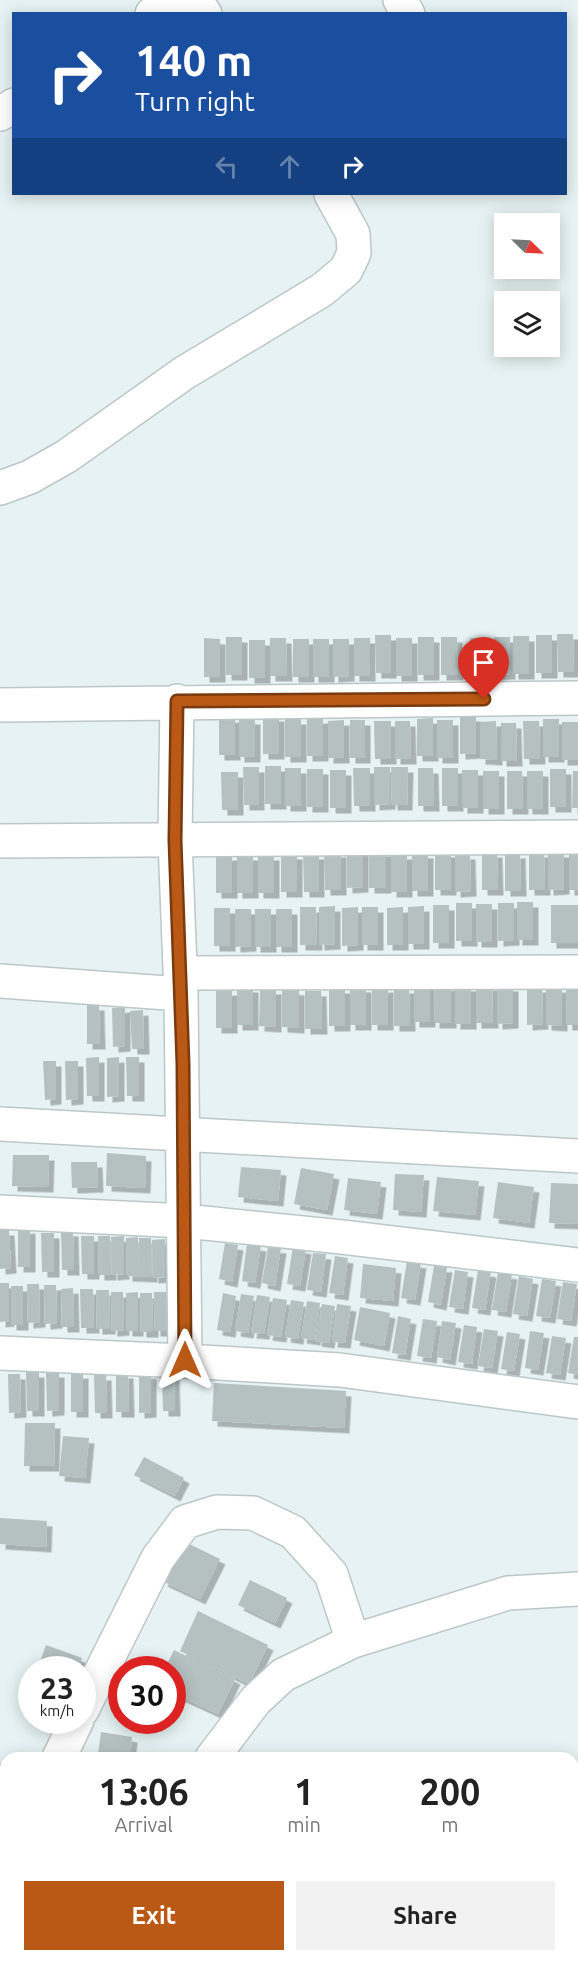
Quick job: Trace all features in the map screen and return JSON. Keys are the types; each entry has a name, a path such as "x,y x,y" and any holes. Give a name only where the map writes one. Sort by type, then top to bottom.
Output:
{"street":[{"path":"155,12 172,0"},
{"path":"0,488 30,477 67,456 184,373 322,290 346,270 354,253 353,234 332,195"},
{"path":"0,705 177,701 578,698"},
{"path":"177,701 175,840 184,1133 185,1360"},
{"path":"0,841 578,837"},
{"path":"0,981 180,983 578,972"},
{"path":"0,1124 578,1156"},
{"path":"0,1212 185,1221 578,1265"},
{"path":"0,1353 185,1360 340,1370 578,1402"},
{"path":"96,1682 158,1558 185,1522 217,1512 253,1513 293,1532 331,1574 353,1641"},
{"path":"217,1752 255,1701 283,1675 353,1641 508,1593 578,1589"},
{"path":"62,1752 70,1734"}],"building":[{"path":"557,634 573,634 574,672 558,672"},
{"path":"375,635 391,635 391,673 376,673"},
{"path":"536,635 552,635 552,673 536,673"},
{"path":"513,636 529,636 529,674 513,674"},
{"path":"226,637 242,637 242,675 226,675"},
{"path":"418,637 434,637 434,675 418,675"},
{"path":"441,637 457,637 458,675 441,675"},
{"path":"494,637 510,637 510,674 494,675"},
{"path":"204,638 220,639 220,677 204,677"},
{"path":"270,638 286,638 287,676 270,676"},
{"path":"354,638 370,638 370,676 354,676"},
{"path":"396,638 412,638 412,676 396,676"},
{"path":"470,638 486,638 486,676 470,676"},
{"path":"293,639 309,639 309,677 293,677"},
{"path":"313,639 329,639 329,677 313,677"},
{"path":"333,639 349,639 349,676 333,677"},
{"path":"249,640 265,640 265,678 249,678"},
{"path":"263,716 279,716 279,754 263,754"},
{"path":"460,716 476,716 476,753 460,754"},
{"path":"235,717 235,755 219,755 219,718"},
{"path":"323,718 323,756 307,756 307,719"},
{"path":"433,718 433,756 417,756 417,719"},
{"path":"239,719 255,719 255,757 239,757"},
{"path":"285,719 301,719 301,757 285,757"},
{"path":"543,719 559,719 559,757 543,757"},
{"path":"344,720 344,758 328,758 328,721"},
{"path":"350,720 365,720 365,758 350,758"},
{"path":"437,720 453,720 453,758 437,758"},
{"path":"374,721 391,721 391,759 375,759"},
{"path":"395,721 410,721 411,759 395,759"},
{"path":"496,721 497,760 480,759 480,722"},
{"path":"523,721 539,721 540,759 524,759"},
{"path":"562,722 578,722 578,760 562,760"},
{"path":"501,723 516,723 517,761 501,761"},
{"path":"265,766 281,766 281,804 265,804"},
{"path":"243,767 259,767 259,805 244,805"},
{"path":"374,767 390,767 390,804 374,805"},
{"path":"391,767 408,767 407,805 392,805"},
{"path":"285,768 301,768 301,806 285,806"},
{"path":"353,768 370,768 370,806 354,806"},
{"path":"418,768 433,768 434,806 418,806"},
{"path":"442,768 458,768 458,806 442,806"},
{"path":"307,769 323,769 323,807 307,807"},
{"path":"550,769 566,769 566,807 550,807"},
{"path":"330,770 346,770 346,808 330,808"},
{"path":"462,770 478,770 478,808 462,808"},
{"path":"483,771 499,771 499,809 483,809"},
{"path":"507,771 522,771 523,809 507,809"},
{"path":"527,771 543,771 543,809 527,809"},
{"path":"573,771 578,771 578,808 572,808"},
{"path":"221,772 238,772 238,810 222,810"},
{"path":"347,850 363,850 363,887 347,888"},
{"path":"369,850 386,851 386,888 369,888"},
{"path":"324,852 341,852 341,890 325,890"},
{"path":"435,852 451,852 451,890 435,890"},
{"path":"482,852 497,852 498,890 482,890"},
{"path":"529,852 544,852 545,890 529,890"},
{"path":"548,852 564,852 564,889 548,890"},
{"path":"569,852 578,852 578,890 569,890"},
{"path":"412,853 428,853 428,891 412,891"},
{"path":"505,853 520,853 521,891 505,891"},
{"path":"281,854 297,854 297,892 281,892"},
{"path":"303,854 319,854 319,892 304,892"},
{"path":"391,854 407,854 407,892 391,892"},
{"path":"455,854 470,854 471,891 455,892"},
{"path":"232,855 232,893 216,893 216,856"},
{"path":"237,855 253,855 253,893 237,893"},
{"path":"258,855 274,855 274,893 258,893"},
{"path":"517,902 533,902 533,940 517,940"},
{"path":"456,903 472,903 472,941 456,941"},
{"path":"498,903 514,903 514,940 498,941"},
{"path":"476,904 492,904 492,942 476,942"},
{"path":"433,905 449,905 449,943 433,943"},
{"path":"551,905 578,905 578,943 551,943"},
{"path":"335,906 335,944 319,945 319,907"},
{"path":"424,906 424,944 408,944 408,907"},
{"path":"300,907 316,907 317,945 300,945"},
{"path":"358,907 358,945 342,946 342,908"},
{"path":"362,907 378,907 378,945 362,945"},
{"path":"403,907 403,945 387,945 387,908"},
{"path":"214,908 230,908 230,946 214,946"},
{"path":"235,909 251,909 251,946 235,947"},
{"path":"255,909 271,909 271,947 255,947"},
{"path":"276,909 292,909 292,947 276,947"},
{"path":"414,984 430,984 430,1022 414,1022"},
{"path":"451,985 451,1023 434,1023 435,986"},
{"path":"476,985 492,985 493,1023 476,1023"},
{"path":"455,986 471,986 471,1024 455,1024"},
{"path":"497,986 513,986 513,1023 497,1024"},
{"path":"237,987 253,987 253,1025 237,1025"},
{"path":"350,987 366,987 366,1025 350,1025"},
{"path":"388,987 388,1025 372,1025 372,988"},
{"path":"527,987 542,987 543,1024 527,1025"},
{"path":"562,987 562,1026 546,1025 546,988"},
{"path":"566,987 578,987 578,1025 567,1025"},
{"path":"329,988 345,988 345,1026 329,1026"},
{"path":"394,988 409,988 410,1026 394,1026"},
{"path":"260,989 276,989 276,1027 259,1026"},
{"path":"282,989 299,990 299,1028 282,1027"},
{"path":"232,990 232,1028 216,1028 216,991"},
{"path":"305,991 321,991 322,1029 305,1029"},
{"path":"87,1005 99,1005 100,1044 87,1044"},
{"path":"125,1007 125,1046 113,1047 112,1008"},
{"path":"143,1010 144,1049 132,1049 130,1011"},
{"path":"99,1057 99,1096 87,1096 86,1058"},
{"path":"119,1057 119,1096 107,1097 107,1058"},
{"path":"126,1057 139,1057 139,1096 127,1096"},
{"path":"43,1061 56,1061 56,1099 45,1100"},
{"path":"65,1061 78,1061 78,1099 66,1100"},
{"path":"107,1153 146,1156 145,1188 106,1186"},
{"path":"13,1155 49,1155 48,1187 12,1186"},
{"path":"71,1162 97,1162 98,1187 72,1188"},
{"path":"241,1167 281,1170 278,1201 238,1197"},
{"path":"301,1168 334,1174 327,1210 294,1204"},
{"path":"395,1174 424,1175 421,1212 393,1210"},
{"path":"437,1177 479,1181 475,1215 433,1211"},
{"path":"348,1178 381,1182 377,1214 344,1210"},
{"path":"498,1182 534,1187 529,1223 493,1218"},
{"path":"551,1183 578,1184 578,1224 549,1223"},
{"path":"30,1228 30,1267 18,1267 18,1229"},
{"path":"0,1230 9,1230 11,1268 0,1269"},
{"path":"61,1231 73,1231 74,1270 62,1270"},
{"path":"41,1233 54,1233 54,1272 42,1272"},
{"path":"81,1236 94,1236 94,1274 82,1274"},
{"path":"98,1236 110,1236 111,1275 99,1275"},
{"path":"124,1236 124,1274 112,1275 111,1237"},
{"path":"138,1237 139,1271 139,1238 151,1238 152,1277 127,1276 126,1238"},
{"path":"165,1239 165,1277 153,1278 152,1240"},
{"path":"225,1243 238,1245 232,1282 219,1279"},
{"path":"247,1244 261,1246 255,1283 242,1281"},
{"path":"293,1246 306,1249 300,1286 287,1284"},
{"path":"268,1247 281,1248 275,1286 262,1283"},
{"path":"313,1253 326,1254 321,1292 307,1290"},
{"path":"335,1256 348,1258 343,1295 329,1293"},
{"path":"407,1261 421,1263 415,1300 401,1298"},
{"path":"363,1264 396,1268 393,1301 360,1298"},
{"path":"434,1266 447,1267 441,1305 428,1302"},
{"path":"455,1270 468,1272 463,1309 449,1307"},
{"path":"478,1270 491,1272 485,1310 472,1308"},
{"path":"498,1272 512,1274 506,1312 492,1310"},
{"path":"519,1276 533,1279 527,1316 513,1314"},
{"path":"542,1279 556,1281 550,1318 536,1316"},
{"path":"563,1282 577,1284 571,1321 557,1319"},
{"path":"0,1283 9,1283 9,1321 0,1322"},
{"path":"27,1284 39,1284 40,1322 28,1323"},
{"path":"44,1285 56,1285 57,1323 45,1324"},
{"path":"11,1286 23,1286 23,1325 11,1325"},
{"path":"73,1288 74,1327 62,1327 61,1289"},
{"path":"80,1289 93,1289 94,1328 81,1328"},
{"path":"96,1290 109,1290 110,1329 97,1329"},
{"path":"111,1292 123,1292 124,1330 112,1331"},
{"path":"138,1292 138,1331 127,1331 126,1293"},
{"path":"154,1292 166,1292 167,1331 155,1331"},
{"path":"140,1293 152,1293 153,1332 141,1332"},
{"path":"223,1293 236,1296 230,1332 217,1330"},
{"path":"241,1294 254,1296 248,1333 235,1331"},
{"path":"257,1295 270,1297 264,1334 251,1333"},
{"path":"273,1298 287,1300 281,1337 267,1335"},
{"path":"291,1300 304,1302 298,1339 285,1337"},
{"path":"307,1301 320,1303 315,1340 301,1338"},
{"path":"322,1304 335,1306 329,1343 316,1341"},
{"path":"337,1304 351,1306 345,1343 332,1342"},
{"path":"360,1307 390,1313 384,1346 354,1340"},
{"path":"398,1316 411,1319 405,1355 392,1353"},
{"path":"423,1319 437,1321 431,1358 417,1356"},
{"path":"442,1321 456,1323 450,1360 437,1357"},
{"path":"464,1325 477,1327 472,1364 458,1362"},
{"path":"484,1329 498,1331 492,1368 478,1366"},
{"path":"530,1331 544,1333 538,1370 525,1368"},
{"path":"507,1332 520,1334 514,1371 501,1369"},
{"path":"552,1336 566,1338 560,1375 546,1373"},
{"path":"574,1337 578,1337 578,1375 568,1373"},
{"path":"26,1372 39,1372 39,1411 27,1411"},
{"path":"46,1372 59,1372 59,1410 47,1411"},
{"path":"162,1372 174,1372 175,1411 163,1411"},
{"path":"83,1373 83,1412 71,1412 71,1374"},
{"path":"116,1373 128,1373 129,1412 116,1412"},
{"path":"151,1373 151,1412 139,1413 139,1374"},
{"path":"8,1374 20,1374 21,1412 9,1413"},
{"path":"94,1375 106,1375 107,1413 95,1413"},
{"path":"214,1383 346,1391 344,1428 212,1421"},
{"path":"25,1423 55,1423 54,1466 24,1466"},
{"path":"63,1436 89,1438 85,1478 59,1476"},
{"path":"144,1457 184,1478 175,1496 134,1475"},
{"path":"0,1518 47,1521 46,1547 0,1544"},
{"path":"181,1540 220,1559 200,1599 162,1581"},
{"path":"250,1580 287,1598 275,1623 238,1605"},
{"path":"198,1611 268,1645 249,1684 180,1651"},
{"path":"46,1645 76,1656 42,1656"},
{"path":"174,1650 235,1679 218,1714 186,1699 186,1656 171,1656"},
{"path":"101,1732 132,1737 131,1752 98,1752"}],"route":[{"path":"185,1360 183,1064 175,840 177,701 484,699"}]}
